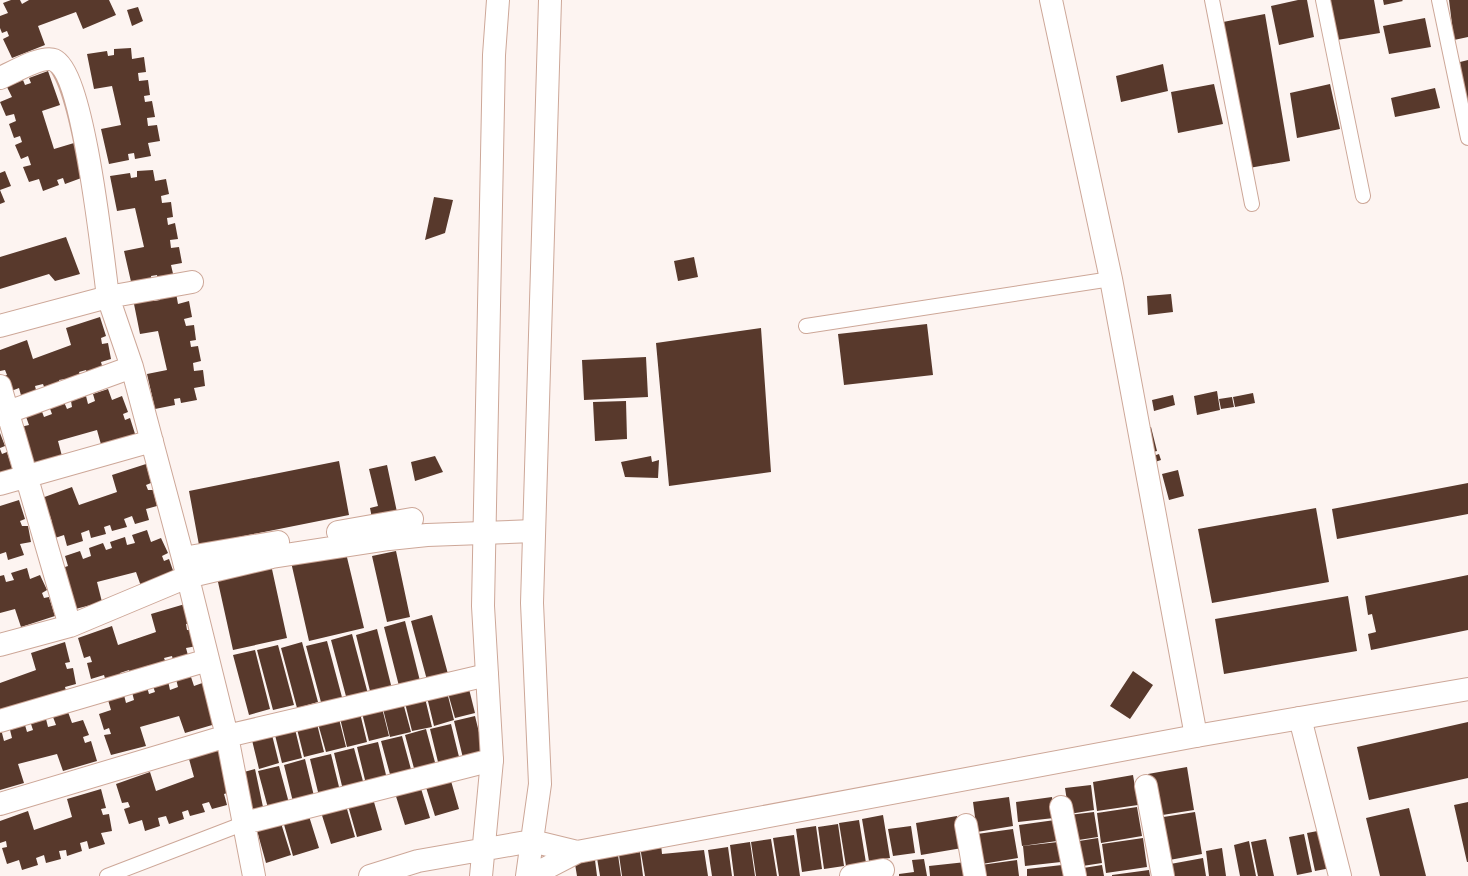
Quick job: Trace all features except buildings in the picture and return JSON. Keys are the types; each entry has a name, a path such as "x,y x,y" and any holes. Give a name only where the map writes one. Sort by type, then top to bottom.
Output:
{"street":[{"path":"481,876 485,848 492,760 483,606 494,71 498,0"},
{"path":"527,876 540,784 532,602 550,0"},
{"path":"1051,0 1111,278 1196,736"},
{"path":"0,78 42,60 54,60 68,76 83,128 108,296 132,367 185,567 227,736 254,876"},
{"path":"0,326 108,296 192,282"},
{"path":"4,413 132,367"},
{"path":"0,386 4,413 27,477 70,626"},
{"path":"0,484 152,441"},
{"path":"0,646 70,626 185,567 412,519"},
{"path":"185,567 272,557 389,539 427,535 534,531"},
{"path":"0,721 208,660"},
{"path":"0,804 227,736 487,675"},
{"path":"531,876 577,852 1196,736 1468,688"},
{"path":"1300,718 1340,876"},
{"path":"245,823 492,760"},
{"path":"1146,786 1163,876"},
{"path":"1061,807 1075,876"},
{"path":"966,825 975,876"},
{"path":"370,876 418,861 532,840 577,852"},
{"path":"851,876 883,870"}],"lane":[{"path":"1212,0 1252,204"},
{"path":"1323,0 1363,196"},
{"path":"1439,0 1468,138"},
{"path":"806,326 1111,278"},
{"path":"107,876 245,823"}]}
